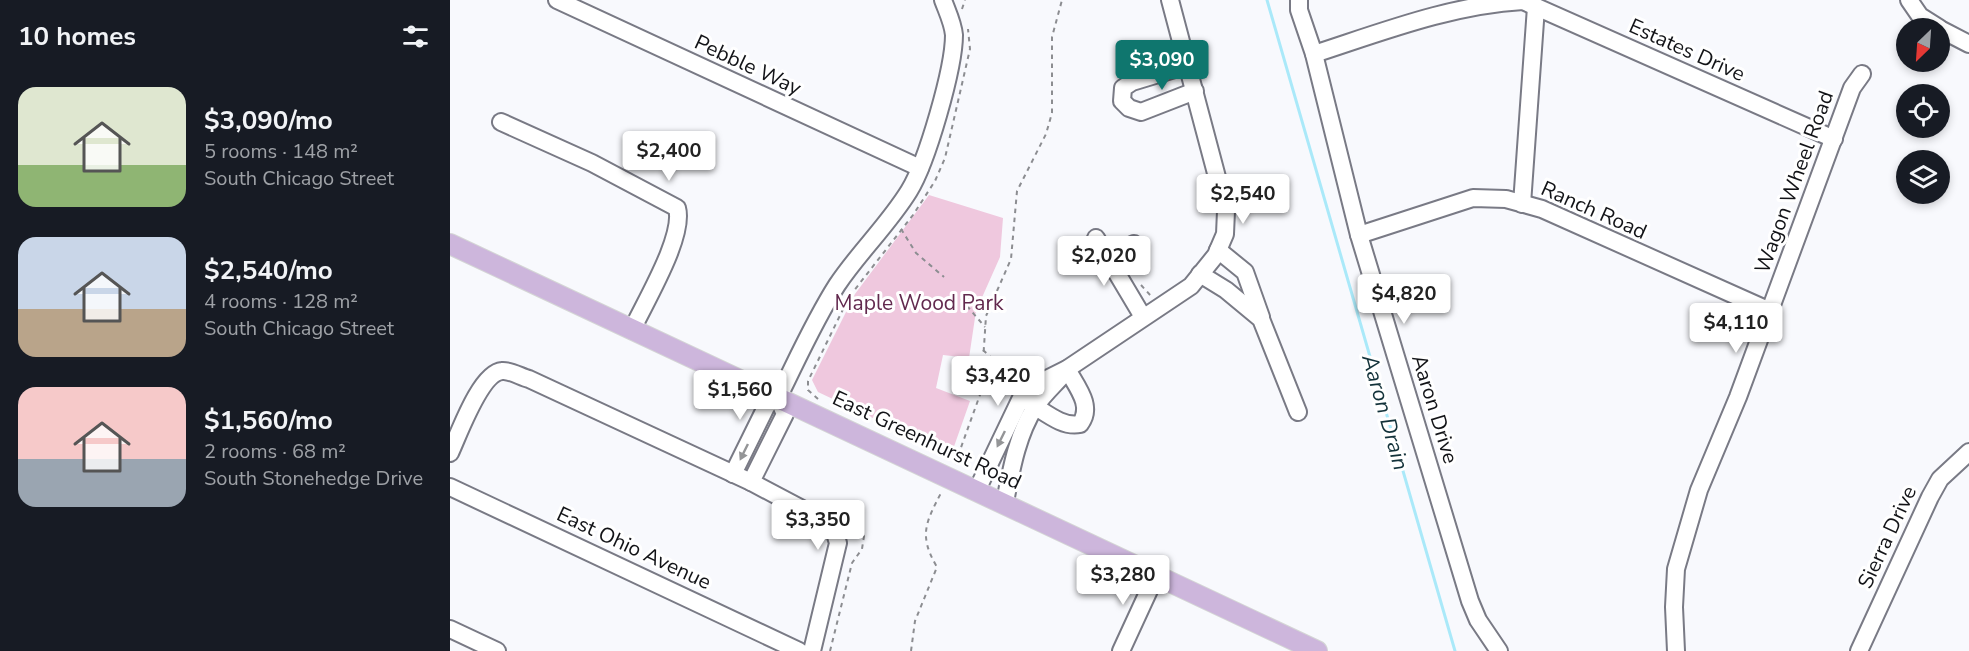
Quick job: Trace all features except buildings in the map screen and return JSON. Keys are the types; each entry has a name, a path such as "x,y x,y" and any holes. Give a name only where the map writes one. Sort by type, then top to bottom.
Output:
{"main road":[{"name":"East Greenhurst Road","path":"451,246 1005,502 1317,651"}],"street":[{"name":"Pebble Way","path":"557,0 920,168"},
{"path":"734,474 767,405 778,398 817,319 837,285 886,224 910,190 920,168 934,128 954,34 943,0"},
{"path":"977,490 1028,402 1067,369 1191,286 1218,250 1224,234 1226,211 1170,0"},
{"name":"Aaron Drive","path":"1299,0 1299,10 1314,54 1359,235 1470,601 1478,620 1499,651"},
{"path":"1909,0 1923,18"},
{"name":"Estates Drive","path":"1314,54 1394,28 1484,3 1523,1 1834,139"},
{"path":"1522,204 1536,7"},
{"path":"1950,34 1969,44"},
{"path":"1188,65 1132,82 1122,88 1122,101 1129,108 1140,112 1195,91"},
{"name":"Wagon Wheel Road","path":"1676,651 1674,607 1676,569 1699,490 1738,397 1852,88 1862,74"},
{"path":"501,122 592,163 677,208 680,218 672,243 632,330"},
{"name":"Ranch Road","path":"1359,235 1473,198 1506,199 1542,209 1770,311"},
{"path":"1096,238 1143,317"},
{"path":"1107,257 1134,244"},
{"path":"1218,250 1245,272 1298,412"},
{"path":"1200,274 1226,290 1261,319"},
{"path":"1005,502 1033,386 1067,369"},
{"path":"1028,402 1070,426 1080,424 1086,417 1087,408 1067,369"},
{"path":"450,453 480,389 490,375 503,370 734,474 822,520 834,530 838,543 812,651"},
{"path":"751,482 785,414 778,398"},
{"name":"Sierra Drive","path":"1859,651 1930,497 1940,479 1969,452"},
{"name":"East Ohio Avenue","path":"450,486 799,651"},
{"path":"1121,651 1156,575"},
{"path":"450,629 497,651"}],"path":[{"path":"964,0 962,5 964,17"},
{"path":"911,651 915,621 937,567 926,549 925,524 949,477 981,392 986,316 1011,259 1017,190 1046,134 1052,113 1052,37 1062,0"},
{"path":"826,404 808,390 808,381 849,297 927,195 945,158 970,49 967,25"},
{"path":"901,229 916,253 944,277"},
{"path":"1137,279 1149,295 1157,299"},
{"path":"961,299 985,327"},
{"path":"984,350 1003,369 1018,374 1033,386"},
{"path":"830,509 853,520 864,536 862,549 852,563 830,651"}],"green space":[{"name":"Maple Wood Park","path":"929,195 1003,218 1000,257 976,311 969,358 943,355 936,388 970,401 951,455 818,392 812,380 855,294"}],"waterway":[{"name":"Aaron Drain","path":"1267,0 1455,651"}]}
